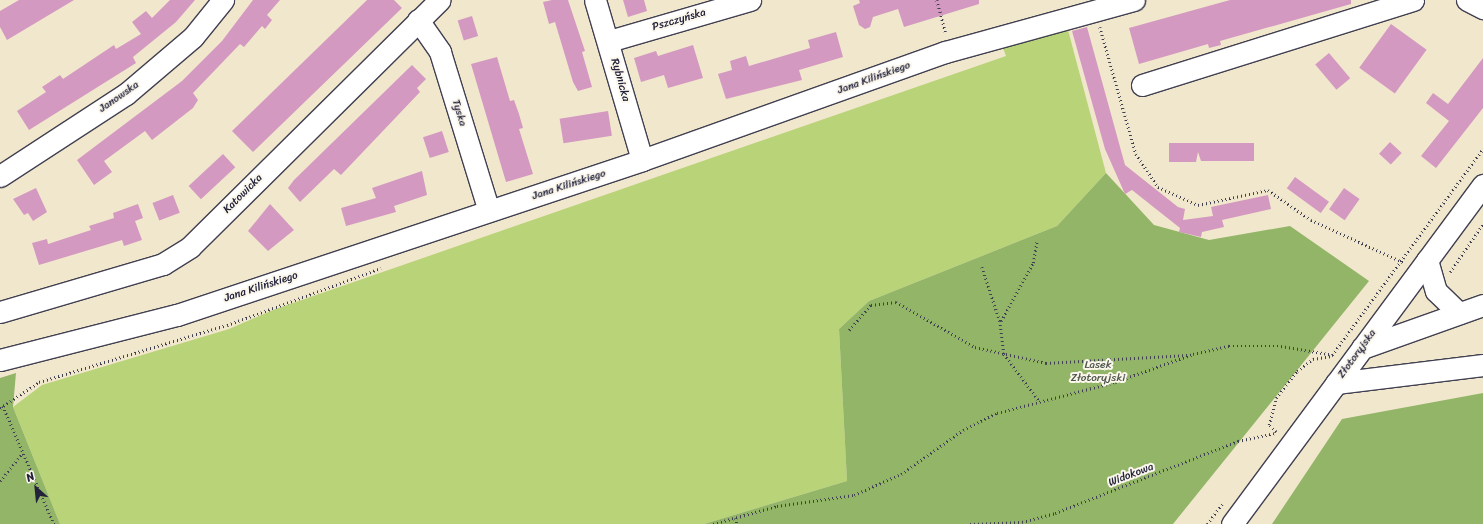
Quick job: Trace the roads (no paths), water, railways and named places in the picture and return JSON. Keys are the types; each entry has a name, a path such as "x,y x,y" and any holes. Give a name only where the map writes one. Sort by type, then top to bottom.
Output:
{"street":[{"name":"Janowska","path":"0,176 126,94 192,37 223,0"},
{"name":"Katowicka","path":"0,312 163,264 190,247 418,20 440,0"},
{"name":"Rybnicka","path":"595,0 609,41 642,160"},
{"name":"Pszczyńska","path":"609,41 750,0"},
{"name":"Jana Kilińskiego","path":"0,360 177,315 642,160 950,50 1134,0"},
{"path":"1142,85 1413,0"},
{"path":"1467,0 1483,8"},
{"name":"Tyska","path":"418,20 440,52 489,211"},
{"name":"Złotoryjska","path":"1232,524 1283,433 1336,383 1362,348 1415,264 1483,185"},
{"path":"1415,264 1436,291 1459,313"},
{"path":"1362,348 1459,313 1483,306"},
{"path":"1336,383 1483,365"}],"park label":[{"name":"Lasek Złotoryjski","path":"1098,372"}]}
